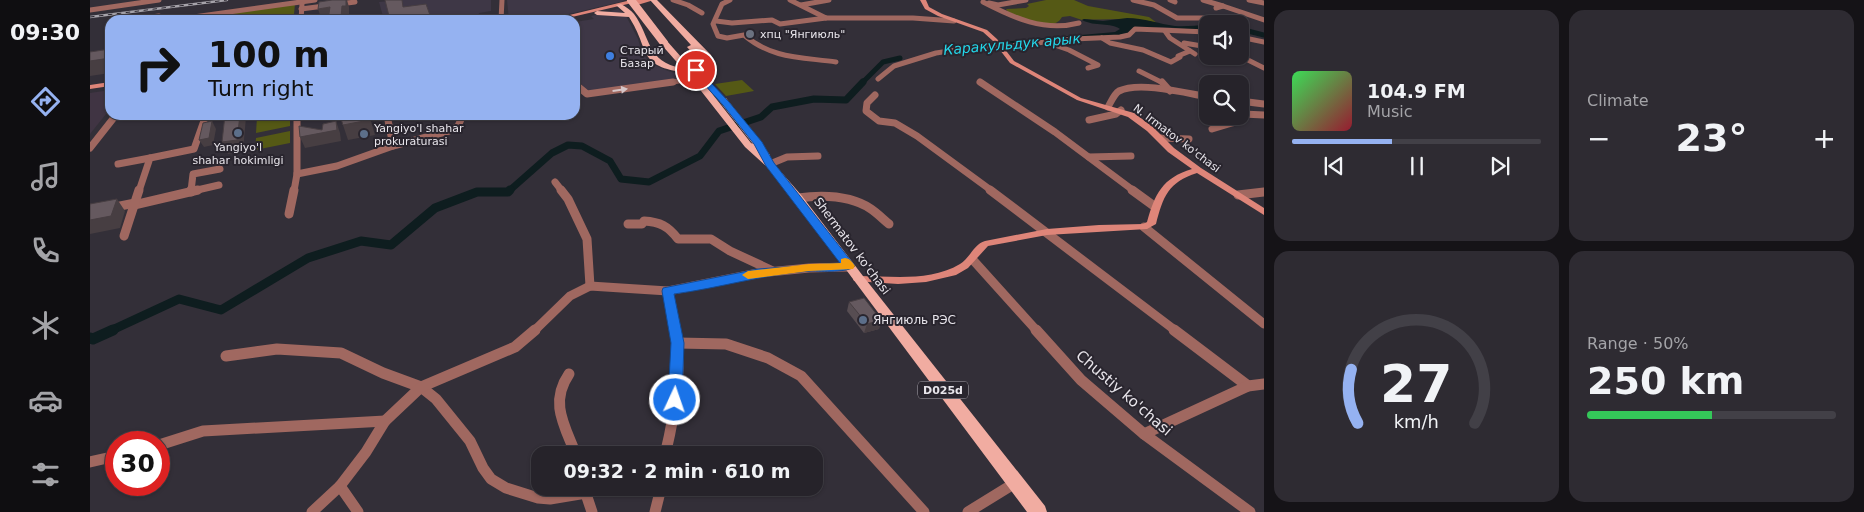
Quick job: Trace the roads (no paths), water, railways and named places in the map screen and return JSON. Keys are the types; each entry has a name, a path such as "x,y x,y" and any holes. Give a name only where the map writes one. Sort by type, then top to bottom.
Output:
{"main road":[{"path":"638,0 668,43 694,74"},
{"path":"626,4 652,59 666,68 694,74 706,66 709,60 708,57 650,0"},
{"path":"626,4 659,61 671,62 681,58 695,58 699,56 650,0"},
{"path":"626,4 668,43"},
{"path":"597,13 631,15"},
{"name":"Shermatov ko'chasi","path":"694,74 730,114 753,145 798,198 1038,512"}],"street":[{"path":"90,10 105,5 159,0"},
{"path":"208,15 315,0"},
{"path":"501,15 502,0"},
{"path":"580,17 638,0"},
{"path":"575,15 650,0"},
{"path":"673,0 688,5 702,13"},
{"path":"730,0 722,4 714,26 718,36 727,38 744,35 759,48 780,55 836,62"},
{"path":"790,0 826,18"},
{"path":"800,5 829,0"},
{"name":"N. Irmatov ko'chasi","path":"923,0 927,8 954,21 980,29 995,40 1009,59 1021,67 1079,98 1121,110 1141,121 1171,150 1198,170 1264,212"},
{"path":"981,1 998,5 1026,0"},
{"path":"1133,0 1154,6 1177,18 1199,18"},
{"path":"1203,0 1264,20"},
{"path":"1249,0 1264,3"},
{"path":"981,1 1010,16 1028,22 1063,27 1079,23"},
{"path":"301,15 302,2"},
{"path":"301,10 355,2"},
{"path":"1216,8 1223,6"},
{"path":"716,21 732,23 770,20 780,24 826,18 913,18 954,21"},
{"path":"878,79 897,63 959,48 1000,47 1120,37 1129,35 1136,29 1199,32"},
{"path":"1165,31 1170,38 1195,54"},
{"path":"1102,38 1110,44 1143,50 1168,62 1173,61 1190,50"},
{"path":"1249,39 1264,42"},
{"path":"1045,42 1069,50 1098,65 1088,68"},
{"path":"1184,43 1199,46"},
{"path":"1249,60 1264,68"},
{"path":"1139,71 1161,81 1170,91"},
{"path":"580,88 587,94 694,74"},
{"path":"980,82 1055,132 1154,206"},
{"path":"90,86 105,84"},
{"path":"1108,107 1116,94 1121,90 1170,91 1199,96"},
{"path":"875,95 867,103 866,111 879,121 894,122 917,136 1047,232 1248,386"},
{"path":"1249,102 1264,98"},
{"path":"1249,102 1264,104"},
{"path":"1089,120 1116,114 1121,110"},
{"path":"1249,113 1264,115"},
{"path":"90,148 112,120"},
{"path":"118,164 194,149 204,120"},
{"path":"289,214 297,174 297,120"},
{"path":"388,120 393,146"},
{"path":"297,174 337,166 393,146 452,130 462,120"},
{"path":"1212,129 1225,125"},
{"path":"1160,138 1189,139"},
{"path":"770,164 781,157 798,155 818,156"},
{"path":"1088,157 1131,156"},
{"path":"124,236 150,158"},
{"path":"190,192 193,174 220,169"},
{"path":"312,512 340,486 366,452 385,421 421,387 495,357 515,346 531,334 570,296 590,286 668,291 773,271 854,273 930,278 943,276 964,267 972,260 977,250 985,244 1047,232 1144,227 1151,224 1154,206 1173,178 1183,173 1198,170"},
{"path":"555,182 568,199 587,239 590,286"},
{"path":"90,212 219,185"},
{"path":"1238,195 1264,192"},
{"path":"798,198 828,197 850,200 868,207 889,224"},
{"path":"628,224 660,222 668,225 678,238 711,240 773,271"},
{"path":"1144,227 1264,324"},
{"name":"Chustiy ko'chasi","path":"972,260 1081,380 1144,434 1250,512"},
{"path":"667,446 674,419 678,343 668,291"},
{"path":"678,343 726,344 768,358 801,376 924,512"},
{"path":"226,356 277,349 341,353 383,373 421,387 436,398 470,441 483,468 491,479 506,488 531,496"},
{"path":"569,374 560,388 558,399 573,446"},
{"path":"1144,434 1248,386 1264,384"},
{"path":"170,442 203,431 385,421"},
{"path":"90,462 105,459"},
{"path":"968,512 1015,482"},
{"path":"340,486 358,512"},
{"path":"532,496 550,499 562,496"},
{"path":"587,496 592,512"},
{"path":"655,512 659,496"}],"water":[{"name":"Каракульдук арык","path":"1127,18 1139,19 1175,26 1199,25 1199,30 1154,27 1127,35 1003,45 1001,42 1115,32 1120,29 1082,20 1103,21"}],"waterway":[{"name":"Каракульдук арык","path":"1249,31 1264,35"},
{"name":"Каракульдук арык","path":"863,82 883,62 900,58"},
{"name":"Каракульдук арык","path":"509,191 552,153 568,145 582,146 610,161 621,179 649,182 700,156 719,131 761,117 772,107 814,99 846,100 863,82"},
{"name":"Каракульдук арык","path":"110,331 179,299 221,310 308,258 361,241 391,245 435,208 477,192 509,191"},
{"name":"Каракульдук арык","path":"90,338 93,339 113,330"}],"railway":[{"path":"106,15 227,0"},
{"path":"90,17 105,15"}],"place":[{"name":"хпц \"Янгиюль\"","path":"750,34"},
{"name":"Cтарый Базар","path":"610,56"},
{"name":"Yangiyo'l shahar hokimligi","path":"238,133"},
{"name":"Yangiyo'l shahar prokuraturasi","path":"364,134"},
{"name":"Янгиюль РЭС","path":"863,320"}]}
